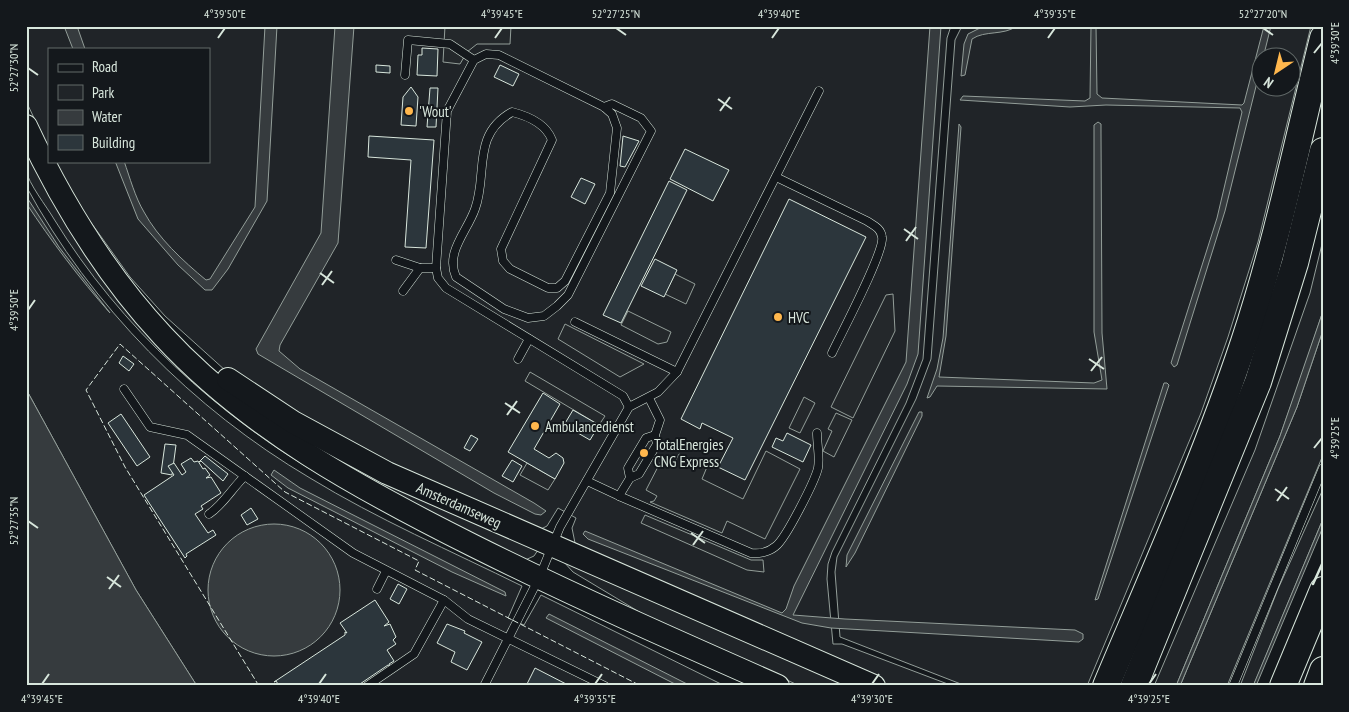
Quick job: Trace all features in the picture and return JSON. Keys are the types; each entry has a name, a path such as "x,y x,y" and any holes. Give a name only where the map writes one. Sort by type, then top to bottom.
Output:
{"highway":[{"path":"1106,686 1216,419 1244,342 1273,245 1323,38"},
{"path":"1134,686 1258,382 1295,263 1323,151"},
{"path":"1283,686 1323,590"},
{"path":"1317,686 1323,670"}],"main road":[{"name":"Amsterdamseweg","path":"26,126 59,192 122,287 164,337 216,386 260,422 306,454 364,488 538,578 594,605 656,630 778,686"},
{"name":"Amsterdamseweg","path":"94,246 177,335 216,370 259,401 372,465 552,546 874,686"}],"lane":[{"path":"405,74 408,40 450,44 474,60"},
{"path":"604,107 612,104 642,118 651,130 568,296 544,316 528,318 504,308 456,277 452,269 452,256 475,209 481,157 485,145 500,119 512,112 524,115 548,131 552,140 501,249 503,261 510,268 548,288 557,288 565,282 610,194 617,128 612,114 604,107 498,55 486,54 474,60 447,111 436,268 440,281 446,288 623,396 629,407"},
{"path":"484,686 568,513 629,407 649,398 666,386 677,372 819,91"},
{"path":"776,177 866,221 879,230 882,236 883,243 876,260 832,352"},
{"path":"396,260 408,266 436,268"},
{"path":"403,291 420,268"},
{"path":"575,322 677,372"},
{"path":"518,359 529,339"},
{"path":"124,389 150,426 187,435 353,553 444,600 468,619 508,638 588,682 605,686"},
{"path":"619,496 630,478 639,474 657,444 655,435 660,420 649,398"},
{"path":"587,481 746,551 761,553 776,546 782,539 816,473 818,460 817,433"},
{"path":"630,478 628,468 646,438 655,435"},
{"path":"1233,686 1323,468"},
{"path":"209,514 220,506 232,489 245,476"},
{"path":"377,589 386,571"},
{"path":"367,686 414,654 444,600"}],"green space":[{"path":"26,26 951,26 947,38 923,359 906,403 832,552 828,564 827,579 833,644 842,644 953,686 887,686 854,672 575,543 572,528 576,518 558,508 547,526 539,530 390,468 226,371 165,316 130,277 87,217 55,162 210,162 210,48 48,48 48,148 26,101"},
{"path":"962,26 1311,26 1302,63 1302,48 1252,48 1252,98 1293,98 1258,242 1228,337 1201,413 1087,686 966,686 840,637 835,572 837,557 916,399 931,359 955,40"},
{"path":"26,151 85,252 327,479 248,427 211,398 141,332 80,259 38,195 27,175"},
{"path":"26,186 52,230 81,273 148,351 225,420 267,451 361,507 522,586 508,618 524,625 541,595 725,686 197,686 136,590 26,389"},
{"path":"1323,240 1323,311 1280,436 1176,686 1154,686 1255,450 1310,293"},
{"path":"1323,330 1323,455 1227,686 1180,686 1297,407"},
{"path":"241,397 538,550 534,556 523,561 371,485"},
{"path":"1323,489 1323,519 1258,675 1253,686 1240,686 1278,589"},
{"path":"563,561 860,686 800,686 646,616 573,572"}],"shaded area":[{"path":"445,26 511,26 510,44 477,44 467,52 460,64 443,62"},
{"path":"675,274 695,284 686,304 665,294"},
{"path":"893,294 895,331 853,418 831,407 886,295"},
{"path":"628,311 671,332 667,342 658,344 621,325"},
{"path":"565,324 644,364 620,377 558,339"},
{"path":"530,372 605,416 599,425 525,381"},
{"path":"804,397 815,403 800,433 789,428"},
{"path":"836,413 852,420 834,457 823,451 832,431 828,429"},
{"path":"766,451 800,469 765,539 727,521 722,533 650,502 654,501 657,496 646,490 662,459 673,465 679,454 707,467 702,479 743,499"},
{"path":"527,463 555,479 548,490 520,475"},
{"path":"645,515 751,560 763,560 764,572 747,570 641,523"}],"water":[{"path":"64,26 77,26 85,48 73,48"},
{"path":"265,26 277,26 267,201 228,269 212,290 205,290 178,265 138,219 115,162 124,162 138,200 156,231 172,249 206,280 210,279 255,207"},
{"path":"335,26 354,26 338,243 280,345 279,351 300,369 534,503 546,511 541,515 535,514 494,493 258,354 256,349 321,233"},
{"path":"930,26 941,26 918,354 907,384 793,615 1075,630 1083,634 1083,639 1079,642 831,628 802,623 588,539 583,534 585,531 782,613 786,609 794,586 906,362"},
{"path":"1017,26 1006,31 977,36 972,39 965,75 961,76 964,44 968,34 980,28"},
{"path":"1091,26 1096,26 1097,94 1102,98 1242,105 1252,72 1253,98 1225,211 1177,365 1174,367 1171,363 1217,218 1242,112 1240,108 1106,105 1070,107 960,100 963,96 1085,101 1090,98"},
{"path":"1264,26 1271,26 1266,48 1258,48"},
{"path":"1098,122 1101,124 1102,333 1107,389 937,386 930,397 927,398 937,369 943,338 959,124 961,127 946,336 939,377 1094,383 1102,380 1094,332 1094,125"},
{"path":"26,196 59,247 110,313 46,232 26,203"},
{"path":"1323,311 1323,330 1297,407 1180,686 1176,686 1280,436"},
{"path":"1164,383 1169,385 1098,599 1095,600"},
{"path":"26,389 136,590 197,686 26,686"},
{"path":"919,412 922,412 922,416 855,553 846,567 847,555"},
{"path":"274,470 300,488 505,592 506,596 452,572 288,488 271,475"},
{"path":"1323,519 1323,527 1256,686 1253,686"},
{"path":"274,524 287,525 299,529 321,543 335,565 339,577 339,603 335,615 321,637 299,651 287,655 274,656 261,655 249,651 227,637 213,615 209,603 208,590 209,577 213,565 227,543 249,529 261,525"},
{"path":"549,614 691,686 679,686 671,682 546,618"}],"building":[{"path":"422,48 438,49 437,76 417,75 418,55 422,55"},
{"path":"376,65 390,66 390,73 376,72"},
{"path":"500,65 519,74 513,86 494,77"},
{"name":"'Wout'","path":"411,87 418,97 416,126 401,125 403,97"},
{"path":"430,88 438,88 436,127 427,127"},
{"path":"369,136 434,140 426,248 405,247 411,160 368,157"},
{"path":"623,136 639,141 625,167 620,166"},
{"path":"685,149 729,170 713,201 670,179"},
{"path":"581,178 595,184 585,204 571,197"},
{"path":"669,181 687,190 621,323 603,315"},
{"name":"HVC","path":"789,199 866,237 745,480 718,467 733,438 702,423 700,429 681,419"},
{"path":"655,259 677,270 664,297 641,286"},
{"path":"123,356 134,364 129,371 119,363"},
{"name":"Ambulancedienst","path":"543,393 560,404 534,449 549,458 556,453 563,458 564,463 555,479 508,452"},
{"path":"573,410 599,425 590,440 564,425"},
{"path":"121,414 150,457 137,466 108,423"},
{"path":"787,433 811,445 803,462 772,447 776,438 783,441"},
{"path":"471,435 478,439 470,451 464,448"},
{"path":"165,444 176,445 172,475 161,473"},
{"path":"205,456 228,474 223,481 201,461 199,462"},
{"path":"191,458 194,462 198,461 203,469 205,468 210,475 206,478 211,477 221,493 201,506 203,509 195,514 208,533 213,530 216,535 186,554 185,558 144,495 174,475 168,466 174,463 182,475 186,472 181,464"},
{"path":"512,460 522,466 513,482 502,476"},
{"path":"251,508 258,519 247,525 241,515"},
{"path":"398,584 407,589 399,604 390,599"},
{"path":"375,600 389,622 384,626 390,624 396,637 393,640 396,644 387,650 394,661 389,664 390,666 388,665 357,686 277,686 276,681 274,682 345,635 345,632 347,633 340,623"},
{"path":"447,624 465,631 464,633 482,642 467,670 451,662 455,652 437,643"},
{"path":"535,668 570,686 526,686"}],"fence":[{"path":"259,686 125,467 86,390 120,344 285,492 419,561 415,570 641,686"}],"wall":[{"path":"1313,584 1323,562"}],"place":[{"name":"'Wout'","path":"409,111"},
{"name":"HVC","path":"778,317"},
{"name":"Ambulancedienst","path":"535,426"},
{"name":"TotalEnergies CNG Express","path":"644,453"}]}
